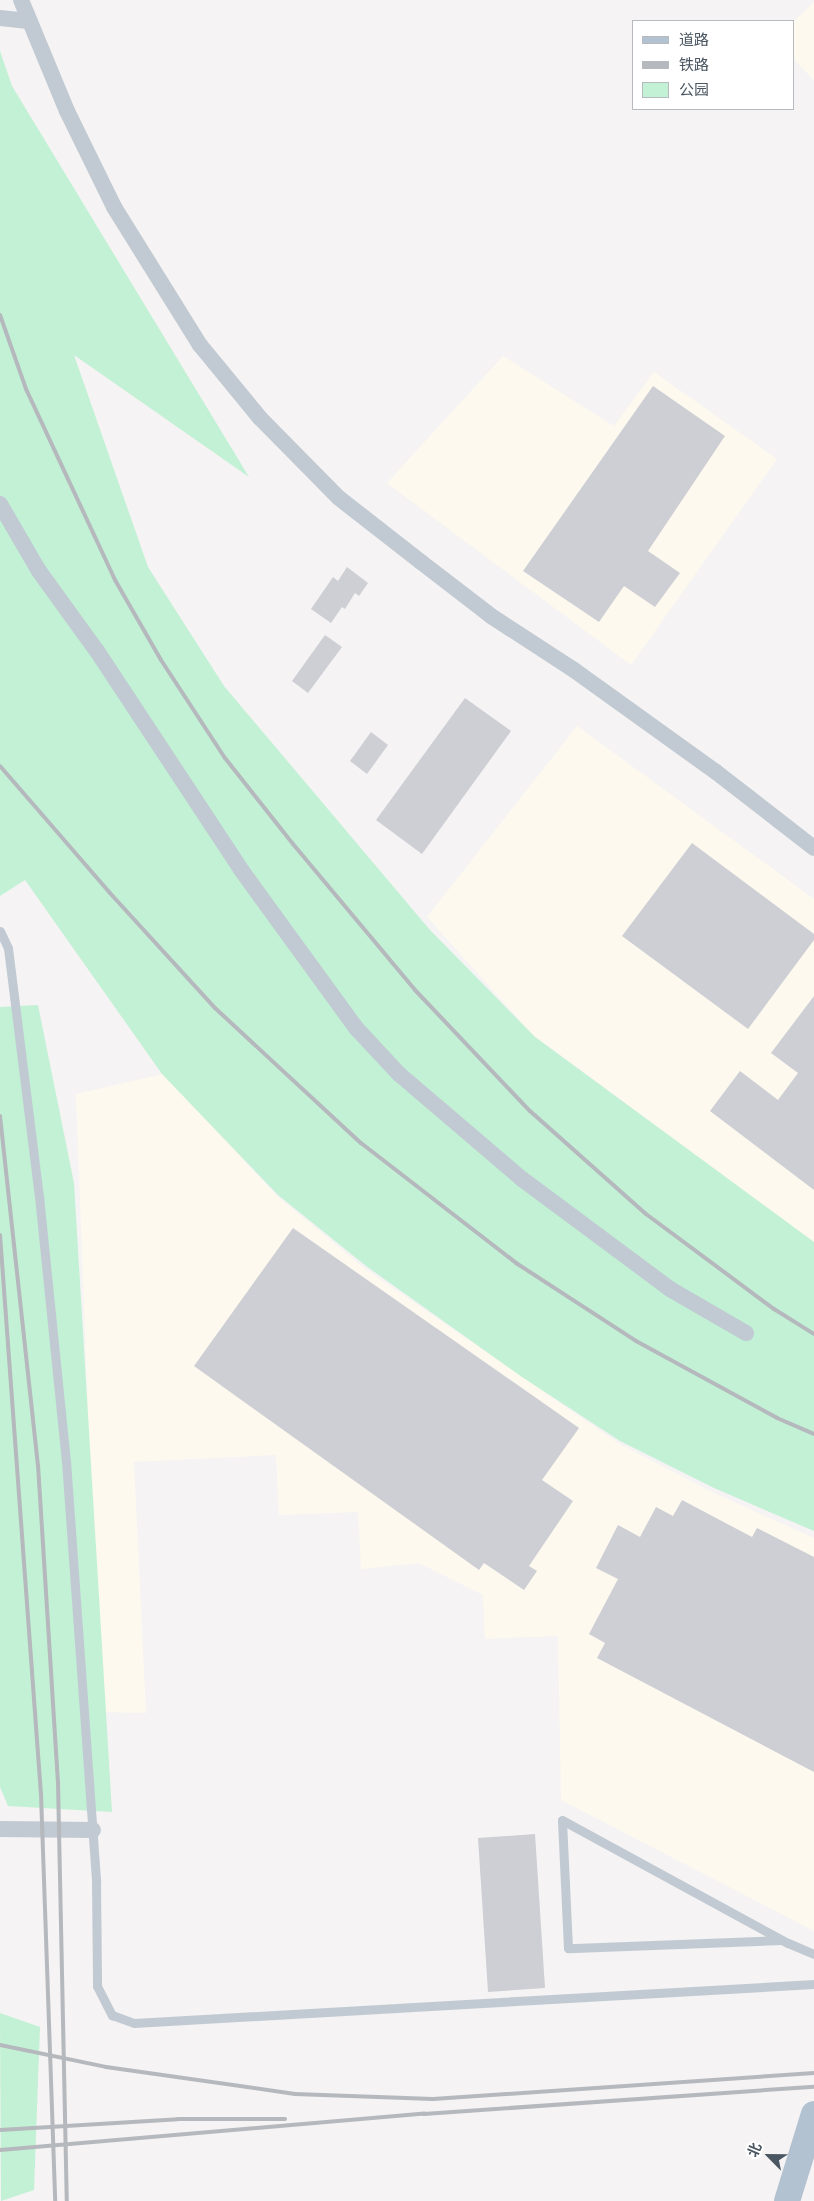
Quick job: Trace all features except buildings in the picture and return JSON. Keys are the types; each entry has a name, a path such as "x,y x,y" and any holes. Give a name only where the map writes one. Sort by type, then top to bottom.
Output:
{"main road":[{"path":"787,2201 813,2116"}],"street":[{"path":"21,0 28,22 67,111 114,207 200,345 260,418 339,498 421,562 491,616 574,670 692,755 814,848"},
{"path":"0,18 28,22"},
{"path":"0,504 39,571 98,651 242,871 357,1029 399,1074 522,1179 670,1289 746,1333"},
{"path":"0,1829 93,1830"}],"lane":[{"path":"0,931 8,948 46,1264 66,1461 93,1830 97,1986 112,2015 134,2023 814,1984"},
{"path":"781,1940 568,1948 562,1820 781,1940 814,1954"}],"shaded area":[{"path":"814,2 814,81 794,59 794,21"},
{"path":"503,356 614,426 654,372 777,459 631,665 387,483"},
{"path":"577,726 814,899 814,1242 532,1034 427,917"},
{"path":"163,1074 278,1197 364,1268 618,1443 710,1491 814,1538 814,1931 561,1800 558,1636 485,1639 483,1595 419,1563 361,1569 358,1512 279,1515 276,1455 134,1462 146,1713 99,1712 76,1094"}],"green space":[{"path":"0,51 12,86 249,477 74,355 148,567 224,686 430,930 535,1037 814,1242 814,1531 714,1488 620,1441 522,1377 366,1266 278,1195 162,1074 25,880 0,896"},
{"path":"38,1005 74,1183 112,1812 8,1806 0,1787 0,1007"},
{"path":"0,2013 40,2027 34,2190 1,2201"}],"railway":[{"path":"0,315 26,389 115,580 161,660 225,758 293,844 415,990 530,1111 646,1214 774,1309 814,1334"},
{"path":"0,766 109,892 215,1008 361,1143 516,1263 636,1341 777,1418 814,1434"},
{"path":"0,1116 38,1465 58,1782 67,2201"},
{"path":"0,1235 41,1794 55,2201"},
{"path":"0,2045 106,2067 295,2094 433,2099 814,2073"},
{"path":"0,2150 424,2114 814,2087"},
{"path":"0,2130 178,2119 285,2119"}]}
